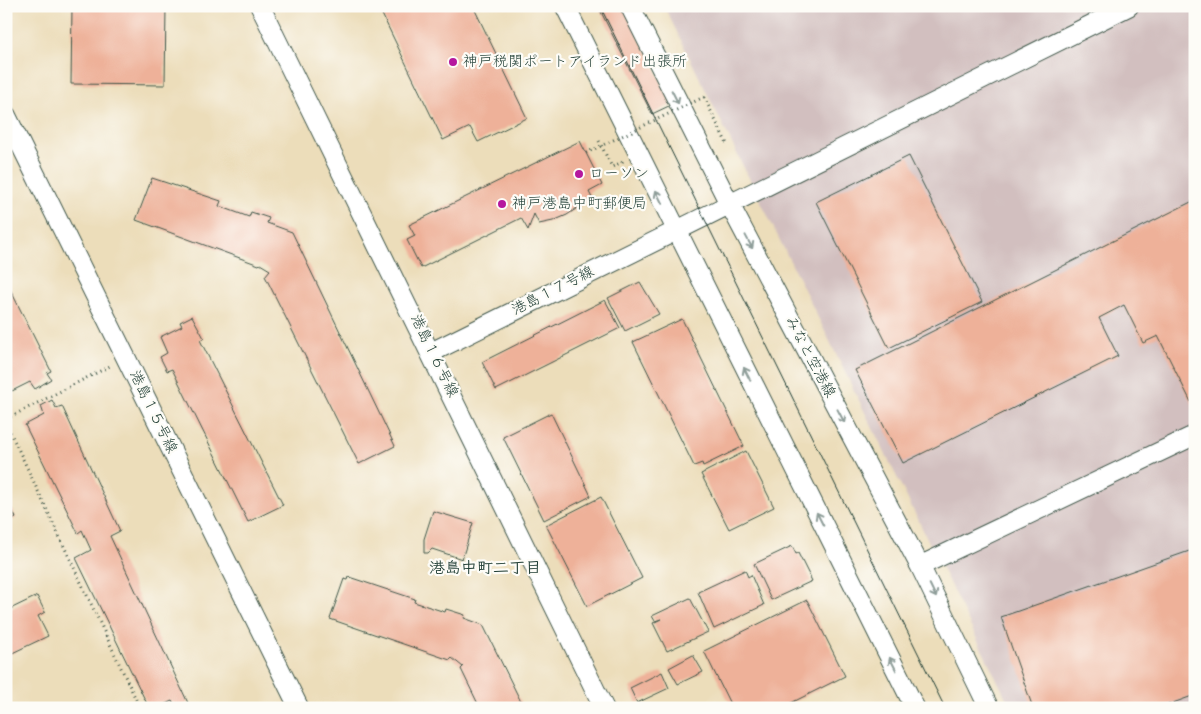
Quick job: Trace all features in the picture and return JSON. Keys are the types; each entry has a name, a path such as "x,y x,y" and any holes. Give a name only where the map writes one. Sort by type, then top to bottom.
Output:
{"street":[{"name":"港島１６号線","path":"260,6 432,352 604,708"},
{"path":"565,6 675,230 915,708"},
{"name":"みなと空港線","path":"630,6 730,205 920,566 989,708"},
{"name":"港島１７号線","path":"432,352 1129,6"},
{"name":"港島１５号線","path":"6,115 294,706"},
{"path":"920,566 1195,434"}],"path":[{"path":"586,152 704,97 727,144"},
{"path":"611,140 614,148"},
{"path":"599,141 612,167 622,162 618,155"},
{"path":"126,358 6,421 140,708"}],"shaded area":[{"path":"664,6 1195,6 1195,708 1011,708"}],"building":[{"path":"72,6 166,6 165,85 71,84"},
{"name":"神戸税関ポートアイランド出張所","path":"378,6 473,6 527,118 478,142 470,127 443,140"},
{"path":"598,6 624,6 673,104 652,114"},
{"path":"580,141 602,185 589,192 592,198 567,215 553,221 539,224 534,214 528,230 521,218 421,268 407,240 415,236 409,225"},
{"path":"909,156 982,302 889,348 816,202"},
{"path":"152,178 221,201 219,206 249,217 251,212 269,218 267,223 292,232 395,446 359,464 265,276 270,270 260,264 136,220"},
{"path":"1195,200 1195,410 1158,336 1143,343 1124,305 1099,318 1118,356 903,463 855,370"},
{"path":"6,281 51,371 47,373 51,379 35,389 30,382 12,391 6,380"},
{"path":"640,282 659,314 625,331 608,298"},
{"path":"605,300 620,328 496,390 482,362"},
{"path":"192,316 204,338 200,340 283,505 248,522 172,369 167,371 160,357 167,353 160,337 182,326 180,322"},
{"path":"682,319 744,446 703,466 702,463 694,466 633,342"},
{"path":"52,400 56,408 62,406 120,531 110,536 188,703 180,708 176,708 172,701 157,708 149,708 76,558 91,550 82,530 78,533 25,425 44,415 41,406"},
{"path":"551,413 591,496 544,520 503,437"},
{"path":"746,451 774,507 729,529 701,474"},
{"path":"601,497 642,578 587,606 546,525"},
{"path":"6,498 16,518 6,523"},
{"path":"433,511 473,523 462,559 432,549 428,553 424,553 424,539"},
{"path":"792,546 796,554 798,553 812,581 771,600 754,564"},
{"path":"1195,549 1195,695 1159,708 1033,708 1001,617"},
{"path":"745,570 748,577 751,575 764,605 714,629 698,592"},
{"path":"349,577 415,599 414,602 445,612 446,609 465,615 464,618 483,625 524,708 480,708 461,669 463,667 452,658 450,660 330,619 344,579 348,580"},
{"path":"37,596 45,612 38,616 48,636 6,656 6,611"},
{"path":"690,598 708,632 667,651 653,623 661,619 655,621 652,616"},
{"path":"807,600 845,676 781,708 732,708 704,651"},
{"path":"693,655 703,672 678,684 669,668"},
{"path":"662,672 669,688 637,703 630,688"}],"tram line":[{"path":"600,6 945,708"}],"place":[{"name":"神戸税関ポートアイランド出張所","path":"453,62"},
{"name":"ローソン","path":"579,174"},
{"name":"神戸港島中町郵便局","path":"502,204"}],"district":[{"name":"港島中町二丁目","path":"485,568"}]}
